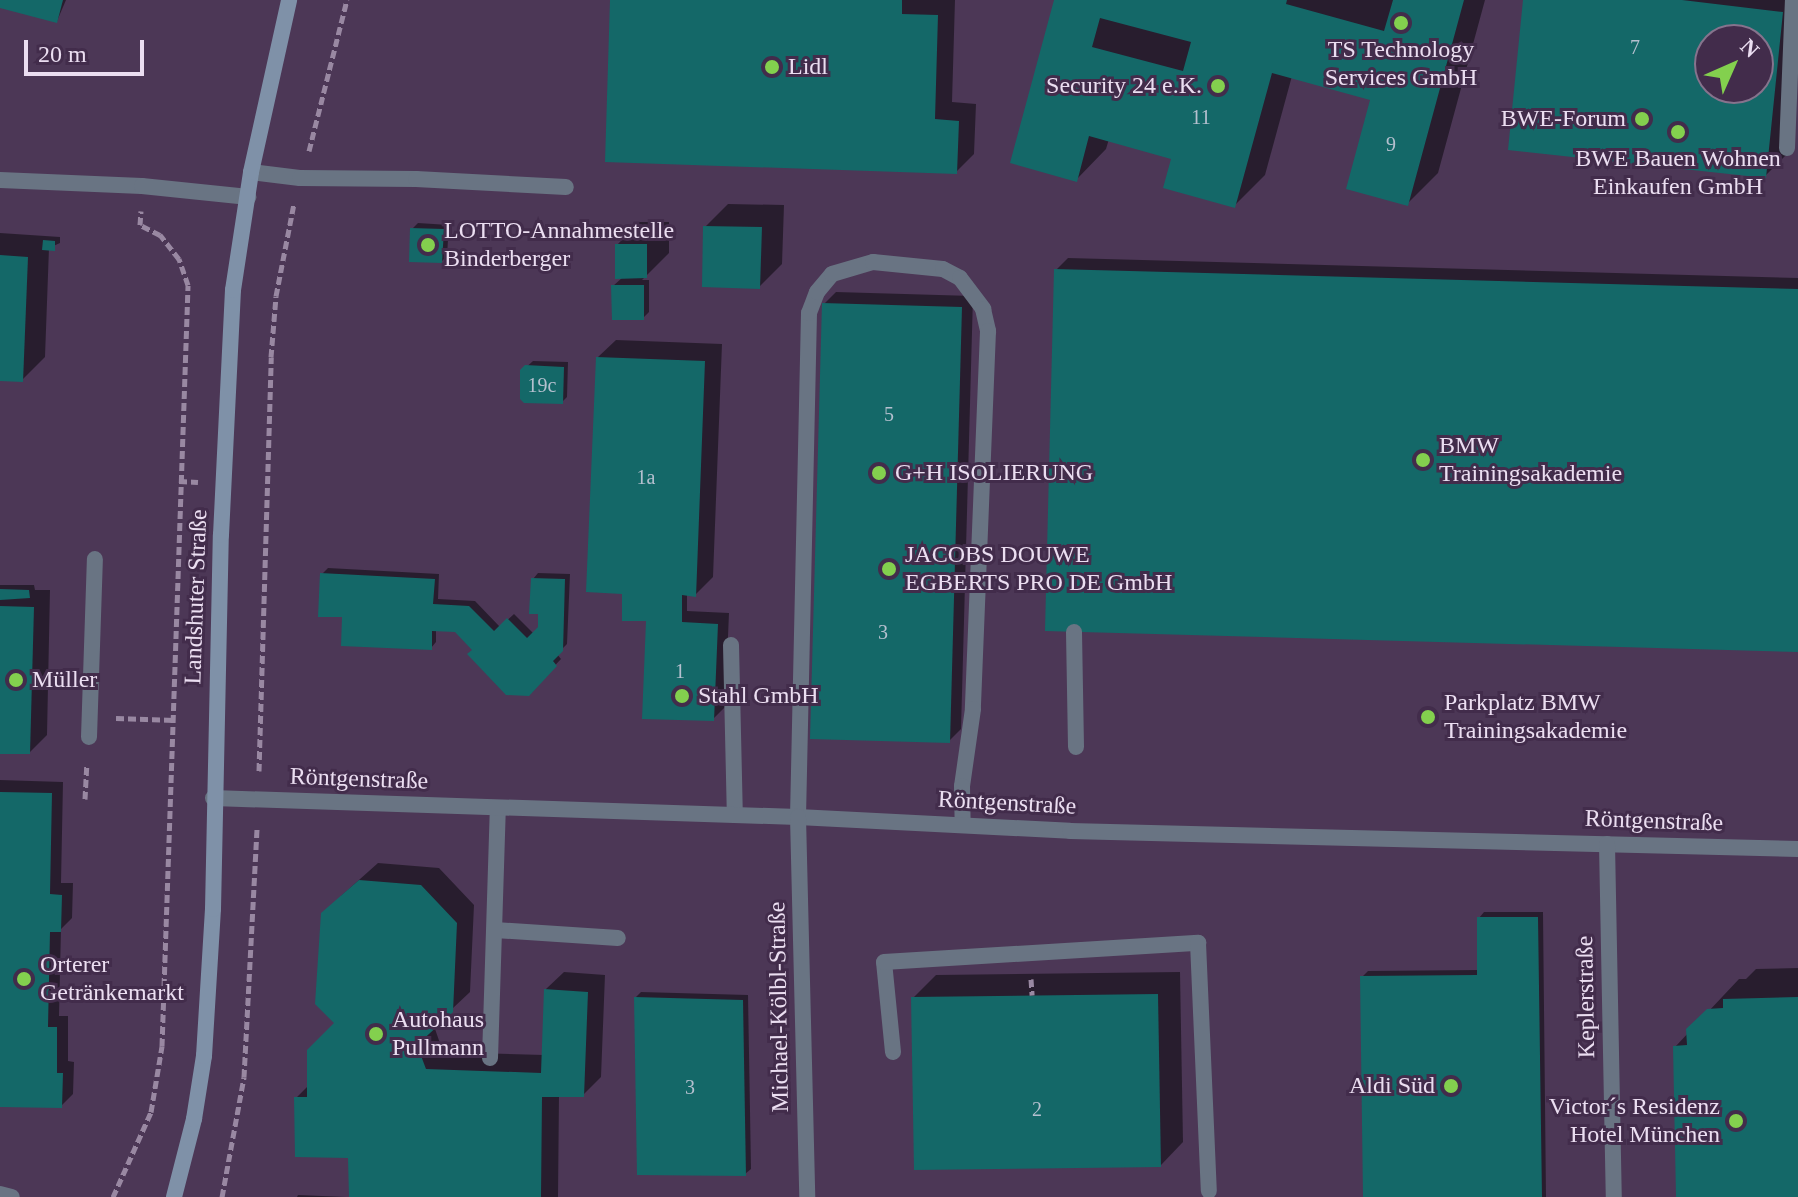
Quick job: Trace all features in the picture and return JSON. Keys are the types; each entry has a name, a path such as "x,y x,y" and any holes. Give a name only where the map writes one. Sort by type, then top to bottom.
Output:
{"main road":[{"name":"Landshuter Straße","path":"174,1197 194,1119 204,1056 213,909 213,798 225,413 233,290 251,172 289,0"}],"street":[{"path":"1787,148 1793,0"},
{"path":"251,172 300,178 416,179 566,187"},
{"path":"0,180 142,186 248,197"},
{"name":"Michael-Kölbl-Straße","path":"807,1197 798,817 809,313 817,292 832,274 873,262 943,269 960,278 983,309 988,331 973,709 962,786 963,825"},
{"path":"89,737 95,559"},
{"path":"1074,632 1076,747"},
{"path":"731,645 735,815"},
{"name":"Röntgenstraße","path":"213,798 963,825 1798,849"},
{"path":"490,1058 498,808"},
{"name":"Keplerstraße","path":"1607,844 1614,1197"},
{"path":"495,930 618,938"},
{"path":"893,1052 884,962 1198,943 1209,1191"},
{"path":"0,1194 12,1197"}],"path":[{"path":"323,107 347,0"},
{"name":"Landshuter Straße","path":"113,1197 151,1112 162,1046 188,285 179,259 160,235 140,225 142,186"},
{"path":"222,1197 244,1077 259,800 266,485 276,296 287,227"},
{"path":"90,717 175,720"}],"building":[{"path":"0,0 63,0 57,23 0,8"},
{"name":"Lidl","path":"610,0 902,0 902,14 938,15 935,119 959,121 957,174 605,162"},
{"path":"1054,0 1287,0 1286,4 1384,31 1393,0 1464,0 1408,206 1346,189 1370,100 1272,73 1235,208 1163,188 1171,159 1089,136 1077,182 1010,163","holes":["1100,18 1191,42 1183,71 1092,47"]},
{"name":"BWE-Forum","path":"1523,0 1682,0 1783,12 1774,100 1774,24 1694,24 1694,104 1774,104 1766,178 1508,150"},
{"path":"703,226 762,227 760,289 702,287"},
{"path":"410,228 444,229 442,263 409,262"},
{"path":"43,240 55,241 55,251 42,250"},
{"path":"615,244 647,244 647,278 615,279"},
{"path":"0,255 28,257 23,382 0,381"},
{"name":"BMW Trainingsakademie","path":"1054,269 1798,289 1798,652 1045,631"},
{"path":"611,285 644,285 644,320 612,320"},
{"path":"822,303 962,307 950,743 810,739"},
{"path":"596,357 705,361 696,597 682,595 682,622 718,624 714,721 642,719 646,621 622,621 622,594 586,592"},
{"path":"525,365 564,367 563,404 524,403 520,399 520,370"},
{"path":"320,573 435,579 433,604 469,606 494,631 507,618 527,638 538,627 538,614 529,614 531,578 565,579 563,651 553,661 557,666 529,696 506,695 467,654 472,650 455,632 432,631 432,650 341,646 342,617 318,617"},
{"path":"0,589 29,590 30,598 0,600"},
{"name":"Müller","path":"0,606 34,607 30,754 0,754"},
{"name":"Orterer Getränkemarkt","path":"0,792 52,793 50,894 62,895 61,932 50,932 48,1027 57,1027 57,1073 63,1073 62,1108 0,1107"},
{"name":"Autohaus Pullmann","path":"359,880 421,885 457,923 453,1012 417,1045 426,1069 541,1073 544,989 588,992 584,1097 542,1097 541,1197 349,1197 348,1158 295,1157 294,1097 307,1097 307,1050 334,1023 315,1004 321,913"},
{"name":"Aldi Süd","path":"1477,917 1538,917 1542,1197 1363,1197 1360,976 1477,975"},
{"path":"1158,994 1161,1167 914,1170 911,997"},
{"path":"634,997 743,1000 746,1176 637,1175"},
{"name":"Victor´s Residenz Hotel München","path":"1798,997 1798,1197 1676,1197 1673,1046 1687,1045 1686,1029 1707,1009 1723,1008 1723,999"}],"place":[{"name":"TS Technology Services GmbH","path":"1401,23"},
{"name":"Lidl","path":"772,67"},
{"name":"Security 24 e.K.","path":"1218,86"},
{"name":"BWE-Forum","path":"1642,119"},
{"name":"BWE Bauen Wohnen Einkaufen GmbH","path":"1678,132"},
{"name":"LOTTO-Annahmestelle Binderberger","path":"428,245"},
{"name":"BMW Trainingsakademie","path":"1423,460"},
{"name":"G+H ISOLIERUNG","path":"879,473"},
{"name":"JACOBS DOUWE EGBERTS PRO DE GmbH","path":"889,569"},
{"name":"Müller","path":"16,680"},
{"name":"Stahl GmbH","path":"682,696"},
{"name":"Parkplatz BMW Trainingsakademie","path":"1428,717"},
{"name":"Orterer Getränkemarkt","path":"24,979"},
{"name":"Autohaus Pullmann","path":"376,1034"},
{"name":"Aldi Süd","path":"1451,1086"},
{"name":"Victor´s Residenz Hotel München","path":"1736,1121"}]}
